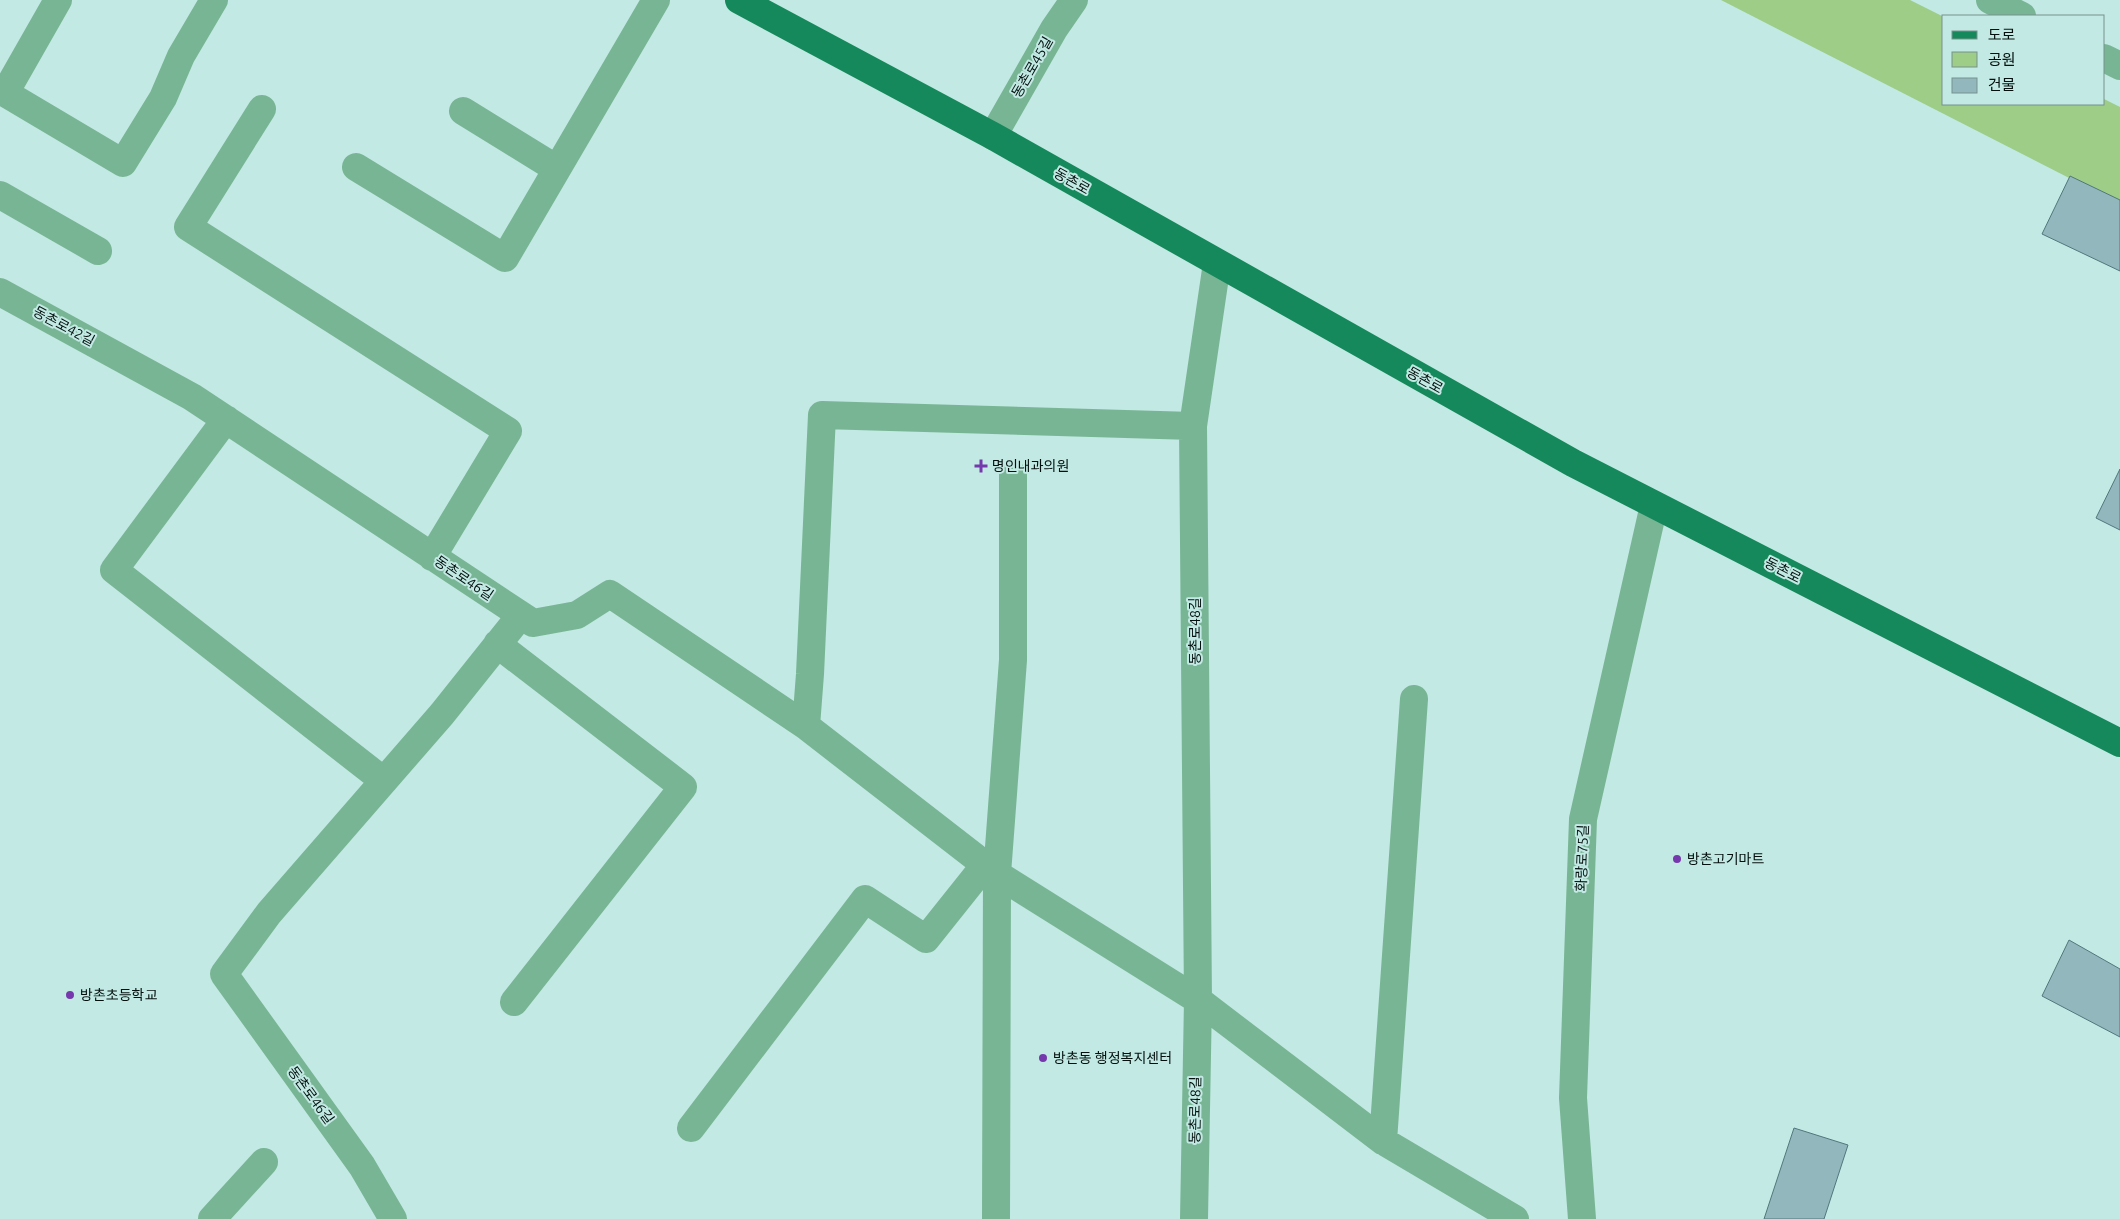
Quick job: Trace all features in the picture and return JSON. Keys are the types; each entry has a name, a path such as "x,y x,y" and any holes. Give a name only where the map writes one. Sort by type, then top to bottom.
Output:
{"main road":[{"name":"동촌로","path":"740,0 993,136 1573,463 2120,743"}],"street":[{"path":"58,0 3,92 123,164 164,98 181,56 214,0"},
{"path":"356,168 505,258 656,0"},
{"name":"동촌로45길","path":"993,136 1054,29 1074,0"},
{"path":"1990,0 2020,15"},
{"path":"2105,58 2120,66"},
{"path":"262,109 188,227 508,431 432,557"},
{"path":"463,111 557,169"},
{"path":"0,195 98,251"},
{"name":"동촌로48길","path":"1194,1219 1198,1000 1193,426 1217,263"},
{"name":"동촌로42길","path":"0,292 127,360"},
{"name":"동촌로46길","path":"127,360 226,419 533,623 577,614 610,594 806,726"},
{"path":"1193,426 822,415 806,726 991,870 1198,1000 1383,1141 1515,1219"},
{"path":"226,419 114,570 384,781 442,714 521,615"},
{"path":"996,1219 991,870 1013,660 1013,475"},
{"name":"화랑로75길","path":"1582,1219 1573,1098 1583,819 1654,505"},
{"path":"497,644 683,787 514,1002"},
{"path":"1383,1141 1414,700"},
{"name":"동촌로46길","path":"384,781 269,913 224,974 362,1166 393,1219"},
{"path":"691,1128 865,899 926,939 991,870"},
{"path":"212,1219 264,1162"}],"green space":[{"path":"1721,0 1910,0 1942,16 1942,105 2105,105 2105,100 2120,107 2120,204"}],"building":[{"path":"2070,176 2120,200 2120,271 2042,234"},
{"path":"2120,469 2120,530 2096,518"},
{"path":"2069,940 2120,969 2120,1037 2042,996"},
{"path":"1794,1128 1848,1145 1824,1219 1764,1219"}],"place":[{"name":"명인내과의원","path":"981,466"},
{"name":"방촌고기마트","path":"1677,859"},
{"name":"방촌초등학교","path":"70,995"},
{"name":"방촌동 행정복지센터","path":"1043,1058"}]}
